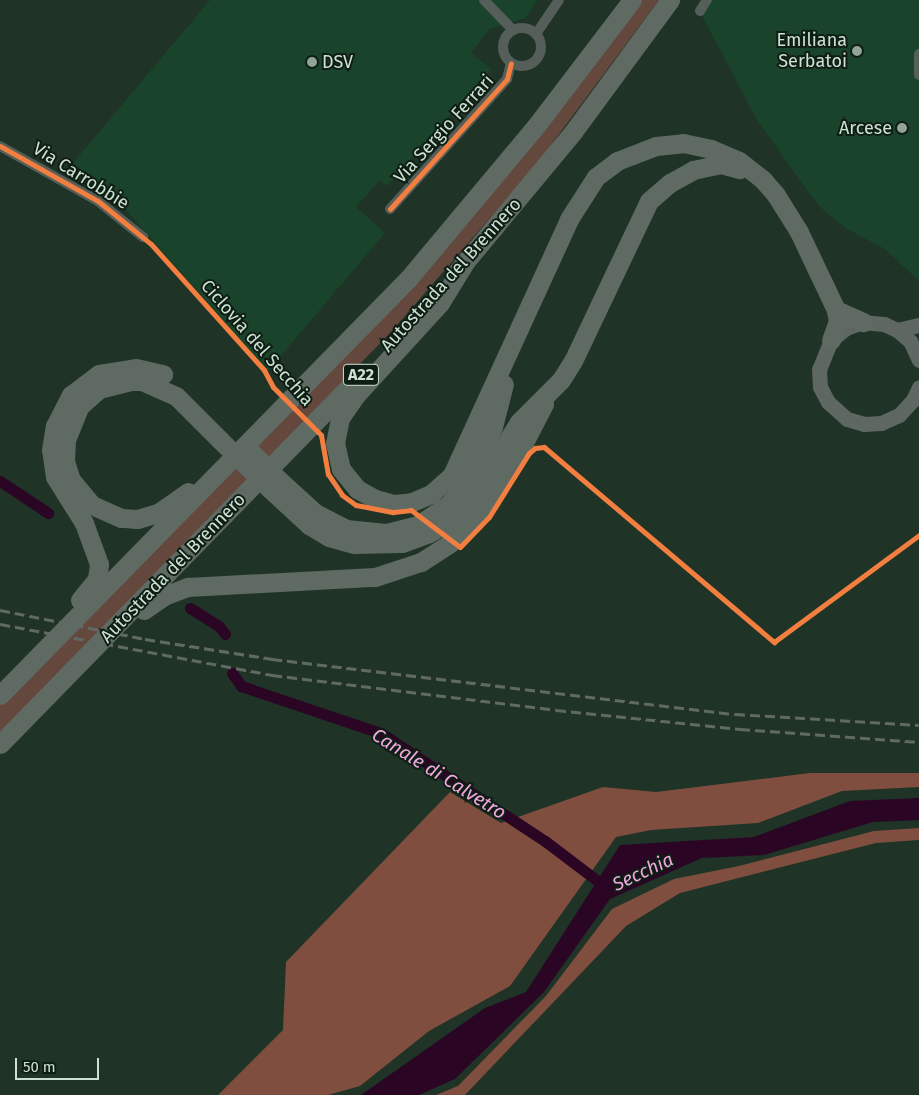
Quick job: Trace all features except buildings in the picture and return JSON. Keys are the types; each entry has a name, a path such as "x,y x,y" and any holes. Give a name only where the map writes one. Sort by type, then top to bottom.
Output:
{"highway":[{"name":"Autostrada del Brennero","path":"0,695 312,380 408,279 476,200 596,50 632,0"},
{"name":"Autostrada del Brennero","path":"0,744 320,418 464,264 573,132 670,0"},
{"path":"464,264 440,303 356,395 340,418 335,443 337,459 350,481 366,495 394,504 422,499 441,486 460,461 516,332 569,218 596,177 617,161 656,146 683,142 739,161 763,180 776,195 799,232 836,310 838,322 831,340"},
{"path":"14,681 25,656 73,608 97,579 99,564 95,548 84,523 61,488 52,463 55,426 71,395 90,380 110,371 136,368 156,371 181,384 225,436 274,485 309,525 336,539 379,546 417,539 441,527 462,510 519,422 549,393 573,361 626,242 649,201 670,183 709,165 743,170 763,180"},
{"path":"836,310 863,322"},
{"path":"274,485 315,513 346,529 386,533 410,527 435,515 462,489 493,427 516,332"},
{"path":"225,436 169,392 153,384 130,381 99,389 79,407 66,440 65,461 71,480 92,505 121,518 148,517 186,494 270,410 312,380"},
{"path":"22,723 86,668 145,609 173,592 210,585 375,577 403,570 436,553 470,525 482,512 515,460 549,393"}],"main road":[{"path":"919,360 910,341 896,330 884,324 863,322 846,328 831,340 820,361 820,386 828,402 847,419 872,424 890,420 907,408 919,387"},
{"path":"896,330 919,325"}],"street":[{"path":"484,0 513,30"},
{"path":"536,34 559,0"},
{"path":"700,11 707,0"},
{"path":"525,28 536,34 541,45 538,57 529,65 510,63 504,54 503,42 513,30 525,28"},
{"path":"919,54 919,75"},
{"name":"Via Sergio Ferrari","path":"390,209 507,79 510,63"},
{"name":"Via Carrobbie","path":"0,146 98,201 143,237"}],"shaded area":[{"path":"210,0 538,0 525,18 489,29 471,53 491,69 387,186 379,181 356,207 385,233 268,371 125,209 73,163"},
{"path":"638,0 659,0 536,165 391,332 0,734 0,705 226,478"},
{"path":"708,0 919,0 919,281 885,249 847,229 824,211 807,190 757,120 700,12"},
{"path":"810,773 919,773 919,787 842,791 758,823 651,830 616,837 510,986 429,1031 360,1086 328,1095 218,1095 283,1030 286,962 450,792 501,823 603,787 656,792"},
{"path":"919,828 919,840 876,843 680,893 626,926 465,1095 436,1095 458,1086 546,996 612,909 674,879 739,866 874,831"}],"water":[{"name":"Secchia","path":"919,798 919,820 873,822 764,855 702,858 610,899 544,992 455,1079 419,1095 361,1095 485,1008 526,992 620,845 754,837 850,801"}],"waterway":[{"name":"Canale di Calvetro","path":"0,481 48,513"},
{"name":"Canale di Calvetro","path":"190,608 219,626 225,634"},
{"name":"Canale di Calvetro","path":"232,673 241,686 381,733 545,841 607,888"}],"railway":[{"path":"0,610 145,639 272,659 735,714 919,725"},
{"path":"0,624 272,675 556,710 740,729 919,742"}],"cycle path":[{"path":"390,209 507,79 511,63"},
{"name":"Ciclovia del Secchia","path":"0,146 98,201 151,244 264,370 273,387 321,435 328,474 342,495 356,505 393,512 411,510 460,547 489,517 529,453 535,448 544,447 774,642 919,535"}],"place":[{"name":"Emiliana Serbatoi","path":"857,51"},
{"name":"DSV","path":"312,62"},
{"name":"Arcese","path":"902,128"}]}
